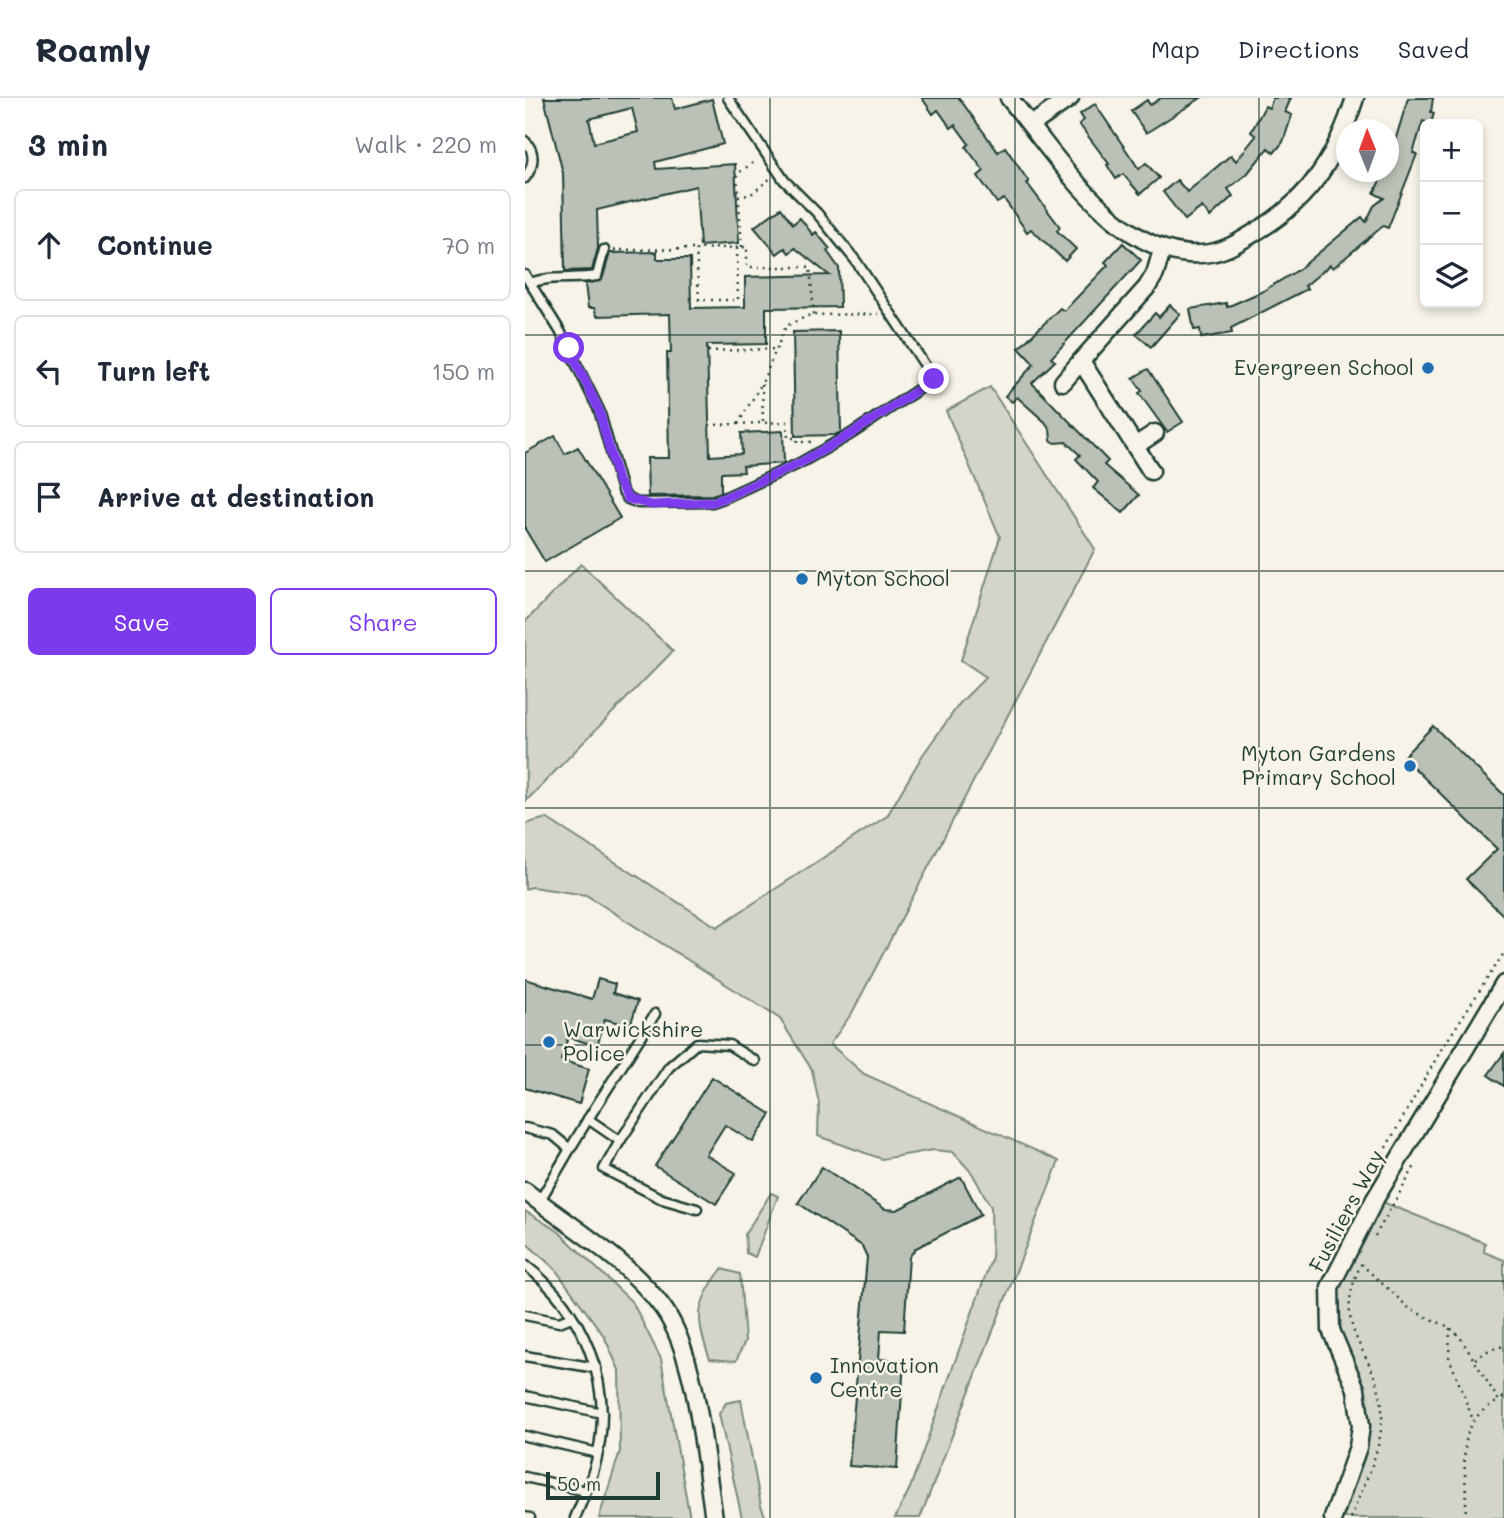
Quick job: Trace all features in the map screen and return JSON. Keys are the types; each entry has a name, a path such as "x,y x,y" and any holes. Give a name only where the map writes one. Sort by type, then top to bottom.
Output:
{"street":[{"path":"1009,98 1088,194 1128,230 1163,250 1186,254 1224,250 1290,209 1324,172 1338,145 1355,98"},
{"path":"1031,125 1070,98"},
{"path":"1062,382 1147,287 1155,274 1163,250"},
{"path":"1081,361 1151,471"},
{"path":"1135,446 1155,433"},
{"name":"Fusiliers Way","path":"1333,1518 1358,1447 1361,1426 1356,1389 1331,1330 1330,1287 1360,1224 1442,1083 1504,984"},
{"path":"525,1191 624,1266 645,1286 673,1324 692,1386 714,1518"}],"lane":[{"path":"604,250 597,276 582,279 528,279 560,331 596,404 618,481 632,501 652,505 713,502 792,467 934,379 856,261 778,172 728,98"},
{"path":"525,141 533,158 525,178"},
{"path":"539,1202 569,1149 655,1014"},
{"path":"697,1209 661,1199 604,1169 669,1068 697,1043 729,1045 755,1061"},
{"path":"588,1119 620,1141"},
{"path":"525,1128 554,1135 569,1149"},
{"path":"525,1265 551,1289 572,1317 596,1368 602,1413 598,1453 575,1518"},
{"path":"525,1315 559,1322 572,1317"},
{"path":"525,1356 596,1368"},
{"path":"525,1396 602,1413"},
{"path":"525,1436 598,1453"},
{"path":"525,1477 586,1491"}],"path":[{"path":"742,247 737,174 766,154"},
{"path":"738,196 750,195 778,172"},
{"path":"696,249 699,300 738,300 737,247"},
{"path":"604,250 747,247 747,267 810,267 814,315"},
{"path":"738,424 762,383 786,326 814,315 891,314"},
{"path":"708,351 777,349"},
{"path":"762,383 763,423"},
{"path":"709,425 787,422 788,438 797,438 797,442 836,442"},
{"path":"1378,1161 1441,1050 1504,953"},
{"path":"1372,1242 1419,1158"},
{"path":"1351,1518 1378,1447 1382,1426 1377,1385 1354,1335 1348,1312 1351,1287 1366,1253"},
{"path":"1361,1264 1411,1310 1450,1328 1460,1336 1499,1401"},
{"path":"1450,1328 1450,1357 1473,1420"},
{"path":"1475,1359 1489,1350 1504,1346"},
{"path":"1465,1518 1468,1497 1465,1444 1473,1420 1482,1408 1504,1397"}],"shaded area":[{"path":"990,387 1095,549 852,1013 830,1044 864,1074 1059,1161 920,1518 895,1518 910,1488 992,1257 991,1207 972,1173 953,1152 933,1150 882,1159 818,1136 819,1103 812,1070 780,1019 586,895 532,887 525,889 525,824 546,818 717,927 887,816 922,756 960,703 986,677 961,660 1000,537 946,411"},
{"path":"581,564 673,651 526,801 525,622"},
{"path":"771,1193 778,1196 755,1257 746,1253 745,1234"},
{"path":"1375,1199 1485,1243 1484,1252 1504,1260 1504,1518 1333,1518 1361,1426 1329,1309"},
{"path":"525,1211 558,1231 633,1303 661,1359 690,1518 599,1518 620,1451 619,1370 604,1336 555,1269 525,1242"},
{"path":"722,1269 740,1274 745,1341 736,1361 710,1359 700,1322 702,1302"},
{"path":"741,1400 761,1506 766,1518 742,1518 719,1414 726,1403"}],"building":[{"path":"544,98 672,98 675,109 712,99 723,144 655,162 656,169 735,164 739,243 700,246 696,186 597,210 598,248 592,270 565,271 563,173","holes":["632,108 638,132 594,143 589,119"]},
{"path":"922,98 959,98 998,152 1005,147 1029,182 1027,183 1060,227 1057,231 1076,249 1065,261 1031,229 1027,232 1004,199 997,203 978,176 984,171 966,147 969,144 955,125 951,128 938,110 933,114"},
{"path":"1161,98 1201,98 1146,133 1131,111 1147,100 1150,105"},
{"path":"1273,98 1291,98 1285,112 1292,115 1283,142 1274,153 1268,148 1247,174 1228,189 1233,196 1210,217 1202,207 1185,220 1163,192 1177,180 1187,192 1231,155 1236,161 1256,136 1251,132 1265,106 1269,108"},
{"path":"1408,98 1433,98 1432,119 1420,119 1420,131 1413,153 1417,154 1388,228 1383,226 1333,268 1330,265 1305,286 1307,289 1231,328 1232,333 1201,338 1200,329 1194,330 1190,309 1226,303 1227,307 1263,291 1298,270 1362,217 1366,222 1374,206 1384,198 1374,193 1379,182 1399,182 1399,128"},
{"path":"1095,104 1139,169 1146,163 1159,178 1140,194 1123,174 1116,179 1107,165 1109,164 1079,124 1084,120 1080,114"},
{"path":"781,208 793,224 800,218 813,235 816,232 830,249 827,251 839,268 840,307 766,308 766,344 707,345 710,456 742,454 741,433 783,431 784,463 743,466 744,472 721,473 721,492 712,495 648,496 647,458 669,458 667,353 671,353 670,314 597,316 594,308 588,308 585,284 602,280 610,253 657,252 657,259 690,259 691,308 745,307 745,277 829,275 795,248 789,253 785,248 777,254 754,227"},
{"path":"1123,243 1141,260 1051,358 1055,361 1032,383 1108,461 1104,465 1139,495 1123,513 1093,488 1098,482 1076,459 1080,455 1066,442 1055,443 1051,440 1050,429 1045,422 1017,397 1012,402 1005,396 1034,364 1019,348 1060,308 1064,311 1108,265 1105,262"},
{"path":"1170,305 1180,314 1151,347 1136,334 1155,313 1159,317"},
{"path":"839,331 841,432 835,435 795,436 793,332"},
{"path":"1148,369 1183,422 1167,432 1139,393 1142,391 1133,378"},
{"path":"555,436 565,454 578,447 620,518 545,562 525,529 525,453"},
{"name":"Myton Gardens Primary School","path":"1433,726 1504,795 1504,916 1466,879 1497,849 1403,757"},
{"name":"Warwickshire Police","path":"525,979 592,999 598,979 615,984 613,993 638,1001 630,1026 605,1019 597,1046 568,1037 561,1060 589,1069 579,1104 525,1088"},
{"path":"1504,1053 1504,1086 1488,1075"},
{"path":"712,1077 771,1114 753,1142 725,1125 706,1155 736,1173 716,1204 655,1166"},
{"path":"822,1167 885,1209 897,1210 961,1177 981,1215 916,1248 909,1257 904,1331 881,1330 879,1359 904,1361 897,1469 849,1466 867,1257 862,1246 798,1203"}],"place":[{"name":"Evergreen School","path":"1428,368"},
{"name":"Myton School","path":"802,579"},
{"name":"Myton Gardens Primary School","path":"1410,766"},
{"name":"Warwickshire Police","path":"549,1042"},
{"name":"Innovation Centre","path":"816,1378"}],"route":[{"path":"569,348 599,410 622,491 632,501 652,505 713,502 724,498 800,463 865,426 934,379"}]}
